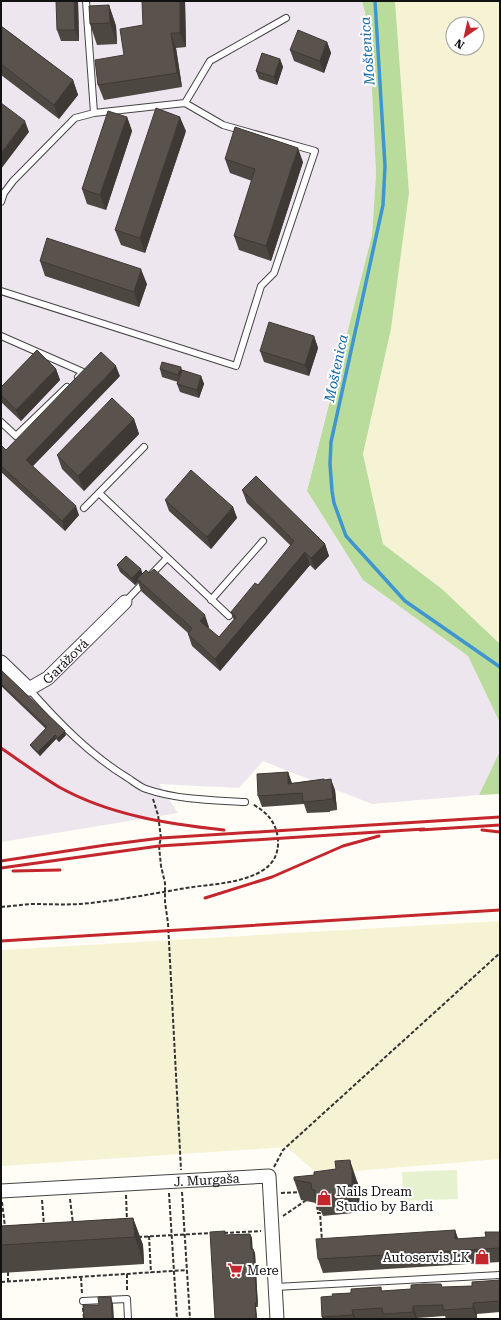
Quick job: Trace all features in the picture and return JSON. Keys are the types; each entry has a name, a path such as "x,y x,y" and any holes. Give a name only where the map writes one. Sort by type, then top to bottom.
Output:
{"street":[{"name":"Garážová","path":"1,662 29,689 48,678 125,602"},
{"name":"J. Murgaša","path":"1,1196 41,1189 269,1176"},
{"path":"269,1176 277,1319"}],"lane":[{"path":"86,1 94,113"},
{"path":"185,103 210,61 286,18"},
{"path":"1,202 4,193 13,180 75,118 94,113 185,103 223,125 315,151 274,273 261,286 236,366 1,291"},
{"path":"1,336 83,372 16,436 1,422"},
{"path":"84,508 144,447"},
{"path":"99,493 229,616"},
{"path":"212,600 263,541"},
{"path":"125,602 167,558"},
{"path":"29,689 76,738 112,768 145,788 184,797 245,802"},
{"path":"275,1287 500,1275"},
{"path":"83,1302 127,1298 128,1319"}],"path":[{"path":"145,788 153,800 158,816 161,838 159,846 165,892 175,1181 172,1235 178,1319"},
{"path":"1,907 31,904 92,903 242,879 261,872 272,862 278,852 276,830 273,822 263,811 245,802"},
{"path":"269,1176 283,1150 500,953"},
{"path":"175,1181 185,1235 190,1319"},
{"path":"126,1184 127,1222"},
{"path":"70,1187 73,1225"},
{"path":"41,1189 44,1227"},
{"path":"270,1194 308,1192"},
{"path":"316,1194 318,1213 320,1213 322,1243"},
{"path":"1,1196 5,1230"},
{"path":"134,1237 185,1235 272,1227 309,1198"},
{"path":"149,1236 151,1273"},
{"path":"1,1282 187,1270"},
{"path":"8,1272 8,1281"},
{"path":"127,1274 127,1298"}],"shaded area":[{"path":"1,1 362,1 369,28 376,174 372,235 307,491 363,580 468,656 500,723 500,751 479,795 372,804 263,761 239,788 159,784 178,813 1,842"},
{"path":"395,1 500,1 500,644 442,589 383,544 363,454 391,329 409,193"},
{"path":"500,921 500,1159 318,1174 287,1147 1,1166 1,950"}],"green space":[{"path":"362,1 395,1 409,193 391,329 363,454 383,544 442,589 500,644 500,723 468,656 363,580 307,491 372,235 376,174 369,28"},
{"path":"500,751 500,794 479,795"},
{"path":"457,1170 458,1199 403,1201 402,1172"}],"building":[{"path":"56,1 74,1 75,30 57,30"},
{"path":"142,1 180,1 180,33 171,33 177,73 98,85 95,60 124,55 120,29 143,25"},
{"path":"109,5 110,23 90,24 89,6"},
{"path":"1,26 73,80 54,105 1,64"},
{"path":"298,30 327,42 320,61 290,50"},
{"path":"262,53 280,59 274,77 256,71"},
{"path":"1,103 25,121 1,153"},
{"path":"156,108 180,117 140,238 115,230"},
{"path":"108,111 127,117 100,195 82,189"},
{"path":"235,127 298,148 266,246 234,236 255,169 225,159"},
{"path":"47,238 141,269 134,292 40,261"},
{"path":"269,322 314,336 305,365 260,351"},
{"path":"37,350 56,369 16,410 1,395 1,387"},
{"path":"101,352 116,366 26,460 76,506 62,521 1,466 1,445 6,450"},
{"path":"162,362 181,367 178,375 160,369"},
{"path":"182,370 201,376 197,390 177,384"},
{"path":"112,398 134,419 78,476 57,455"},
{"path":"191,470 233,507 207,537 165,500"},
{"path":"256,476 325,544 311,558 305,552 215,659 188,634 192,628 137,579 146,570 149,573 154,569 205,615 200,621 219,637 236,617 231,612 255,583 258,585 294,541 242,490"},
{"path":"126,556 141,569 132,578 117,565"},
{"path":"1,670 65,731 58,738 55,735 38,752 30,745 47,727 1,684"},
{"path":"288,772 288,784 331,779 333,799 303,802 302,793 258,796 257,774"},
{"path":"350,1160 352,1169 352,1185 345,1185 346,1193 315,1196 315,1190 312,1190 311,1183 294,1180 294,1177 314,1175 314,1172 336,1169 335,1161"},
{"path":"133,1218 135,1237 1,1245 1,1226"},
{"path":"455,1230 455,1239 486,1237 485,1232 500,1232 500,1248 318,1259 316,1239"},
{"name":"Mere","path":"225,1231 225,1235 250,1234 251,1249 253,1249 257,1303 255,1303 256,1319 215,1319 210,1232"},
{"path":"500,1280 500,1301 473,1303 473,1308 443,1310 443,1305 413,1306 413,1312 383,1314 382,1308 352,1310 353,1315 322,1317 321,1297 333,1296 332,1294 351,1293 351,1289 381,1287 381,1291 411,1289 411,1285 423,1284 441,1284 442,1287 472,1286 472,1282"},
{"path":"98,1297 111,1297 112,1319 84,1319 83,1305 99,1305"}],"waterway":[{"name":"Moštenica","path":"375,1 385,166 383,205 331,442 330,464 334,503 346,536 405,601 500,667"}],"railway":[{"path":"1,748 59,787 98,805 139,817 182,825 224,830"},
{"path":"1,861 161,838 500,817"},
{"path":"420,830 500,825"},
{"path":"1,868 159,846 424,829"},
{"path":"482,830 500,832"},
{"path":"205,898 272,877 343,846 379,836"},
{"path":"13,871 60,870"},
{"path":"1,941 500,910"}],"place":[{"name":"Nails Dream Studio by Bardi","path":"324,1198"},
{"name":"Autoservis LK","path":"482,1257"},
{"name":"Mere","path":"235,1270"}]}
